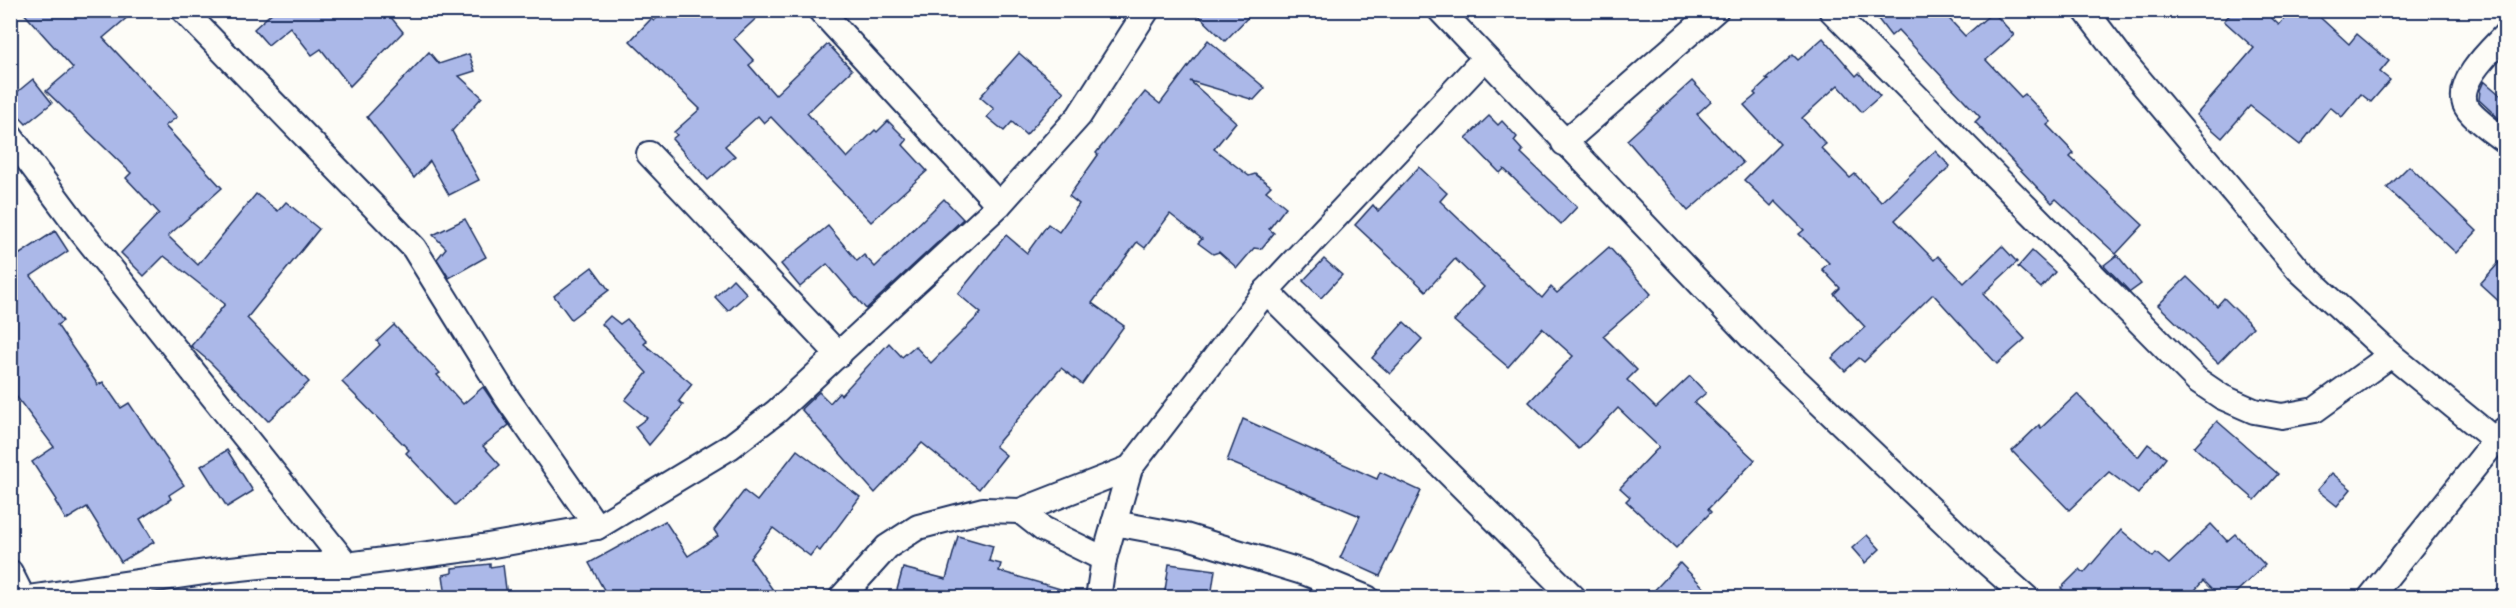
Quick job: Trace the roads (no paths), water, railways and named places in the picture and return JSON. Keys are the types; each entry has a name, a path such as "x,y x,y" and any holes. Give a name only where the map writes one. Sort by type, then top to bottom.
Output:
{"street":[{"path":"183,10 414,248 507,398 597,527"},
{"path":"820,10 999,205"},
{"path":"28,597 212,571 269,566 346,565 482,547 597,527 730,447 776,412 839,356 999,205 1079,116 1147,10"},
{"path":"1440,10 1484,59 1752,338 1983,559 2027,597"},
{"path":"1564,142 1716,10"},
{"path":"1831,10 2197,380 2222,397 2254,411 2282,416 2314,410 2391,355"},
{"path":"2085,10 2126,64 2299,270 2391,355 2500,434 2370,597"},
{"path":"2505,34 2472,72 2464,87 2465,104 2475,116 2505,142"},
{"path":"1098,597 1104,559 1130,468 1266,291 1484,59"},
{"path":"10,136 74,222 346,565"},
{"path":"649,154 839,356"},
{"path":"1266,291 1575,597"},
{"path":"841,597 886,546 918,527 983,510 1020,511 1130,468"},
{"path":"1020,511 1043,529 1104,559"},
{"path":"1114,523 1185,536 1306,573 1367,597"},
{"path":"10,572 23,597"}]}
